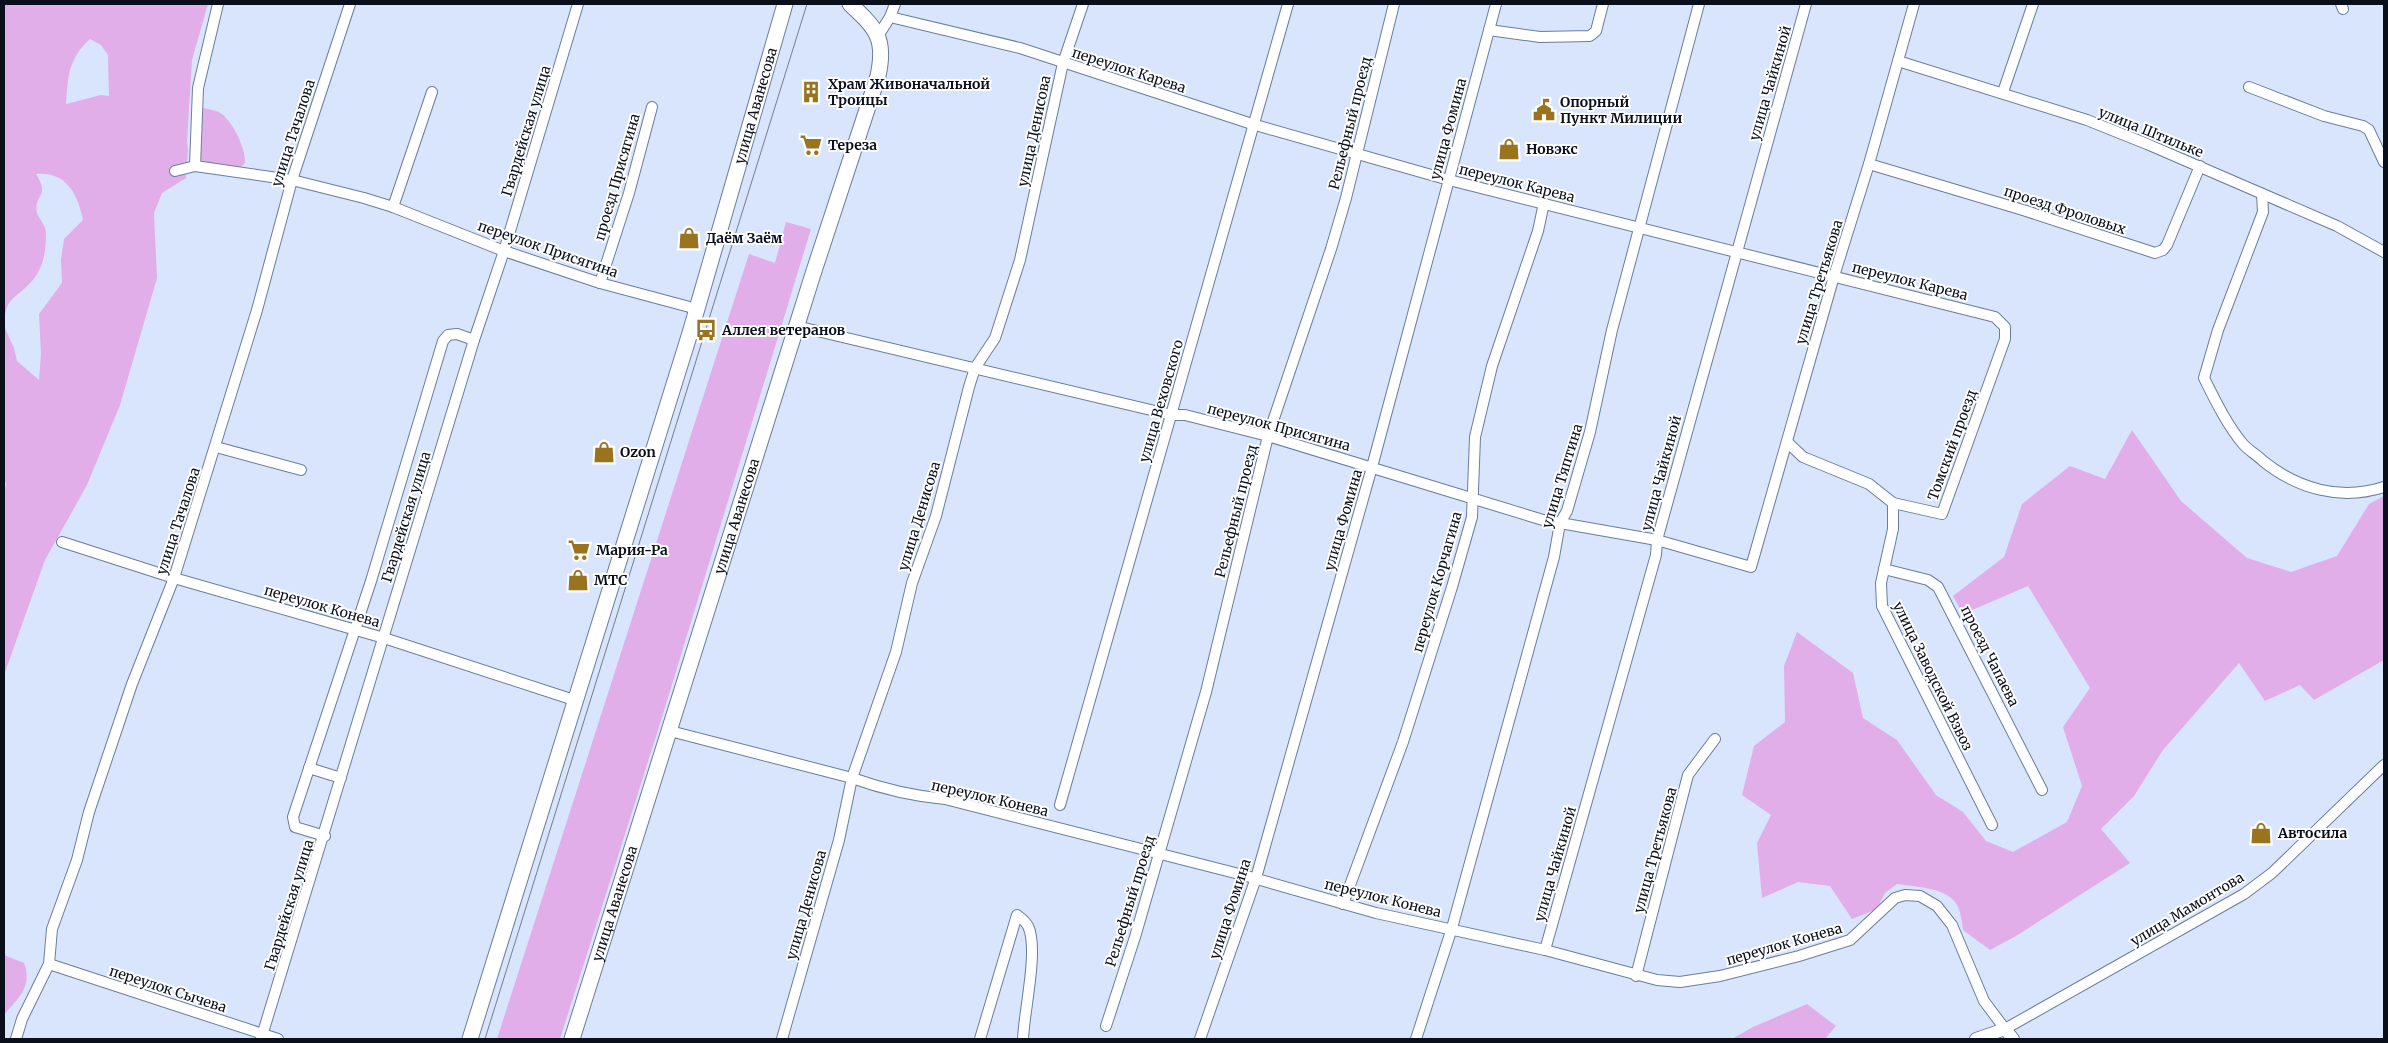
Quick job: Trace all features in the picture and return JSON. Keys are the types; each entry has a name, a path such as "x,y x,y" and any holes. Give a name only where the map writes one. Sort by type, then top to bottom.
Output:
{"highway":[{"name":"улица Аванесова","path":"470,1039 697,309 785,4"},
{"path":"850,4 865,18 878,36"},
{"name":"улица Аванесова","path":"572,1039 796,326 878,76 882,54 878,36"}],"main road":[{"name":"улица Мамонтова","path":"1976,1039 2005,1029"},
{"path":"2005,1029 2013,1039"}],"street":[{"path":"195,166 198,88 218,4"},
{"name":"улица Тачалова","path":"16,1039 22,1019 49,964 52,929 77,860 89,812 132,684 174,578 216,447 292,180 350,4"},
{"name":"Гвардейская улица","path":"262,1037 578,4"},
{"path":"878,36 890,17 895,4"},
{"name":"улица Денисова","path":"782,1039 839,840 852,778 896,652 912,583 936,516 975,368 995,338 1020,260 1063,64 1083,4"},
{"name":"улица Веховского","path":"1060,805 1172,415 1252,124 1288,4"},
{"name":"Рельефный проезд","path":"1106,1026 1160,854 1206,692 1268,436 1331,250 1357,155 1394,4"},
{"name":"улица Фомина","path":"1200,1039 1256,878 1372,467 1496,4"},
{"path":"1488,30 1540,37 1590,36 1596,30 1603,4"},
{"name":"улица Тяптина","path":"1416,1039 1452,928 1554,557 1560,523 1567,512 1590,432 1612,330 1699,4"},
{"name":"улица Чайкиной","path":"1545,950 1656,555 1657,540 1806,4"},
{"name":"улица Третьякова","path":"1751,567 1914,4"},
{"path":"2003,92 2033,4"},
{"name":"переулок Карева","path":"890,17 1020,48 1063,64 1252,124 1449,180 1736,254 1834,276 1995,317 2004,327 2005,339"},
{"name":"улица Штильке","path":"1898,61 2003,92 2087,120 2200,166 2337,226 2384,252"},
{"path":"2249,87 2324,116 2363,126 2373,136 2384,162"},
{"path":"393,207 432,92"},
{"name":"проезд Присягина","path":"600,283 629,193 652,107"},
{"name":"проезд Фроловых","path":"1869,164 2023,210 2155,253 2163,250 2167,244 2200,166"},
{"name":"переулок Присягина","path":"175,171 195,166 292,180 393,207 504,251 600,283 697,309"},
{"path":"2262,194 2263,212 2218,330 2204,378 2243,444 2279,474 2298,484 2322,492 2359,492 2384,487"},
{"name":"переулок Корчагина","path":"1343,904 1403,742 1452,587 1472,517 1476,463 1475,437 1483,403 1492,366 1538,231 1544,203"},
{"name":"переулок Присягина","path":"796,326 878,348 975,368 1172,415 1185,415 1268,436 1543,520 1657,540 1751,567"},
{"path":"325,836 296,827 293,823 309,768 355,629 443,341 448,335 457,334 474,340"},
{"name":"Томский проезд","path":"1893,503 1942,514 2005,339"},
{"path":"1787,442 1803,457 1869,484 1893,503"},
{"path":"216,447 301,470"},
{"name":"улица Заводской Взвоз","path":"1893,503 1893,529 1880,597 1882,606 1992,825"},
{"name":"переулок Конева","path":"62,542 174,578 355,629 574,700"},
{"name":"проезд Чапаева","path":"1884,569 1928,580 1938,588 2042,790"},
{"name":"переулок Конева","path":"670,731 852,778 876,787 912,796 945,799 1256,878 1376,913 1452,928 1545,950 1636,976 1680,982 1699,980 1800,956 1850,940 1895,898 1905,895 1920,896 1938,906 1952,925 1984,1002 2005,1029"},
{"name":"улица Третьякова","path":"1636,976 1688,775 1715,739"},
{"name":"улица Мамонтова","path":"2005,1029 2244,894 2272,873 2384,765"},
{"path":"309,768 342,778"},
{"path":"980,1039 1017,915 1027,924 1032,950 1023,1039"},
{"name":"переулок Сычева","path":"49,964 262,1037 278,1039"}],"shaded area":[{"path":"4,4 208,4 192,60 186,178 162,193 154,213 157,278 120,405 87,485 45,560 4,675 4,492 6,484 4,479 4,326 14,348 17,361 39,380 41,354 39,314 62,283 61,260 64,239 83,220 74,193 63,180 55,176 36,174 42,188 36,207 38,216 46,231 44,257 35,277 9,304 4,320","holes":["90,39 101,45 108,55 109,96 101,95 66,104 70,69 77,54"]},
{"path":"203,108 219,112 229,121 241,142 245,157 245,163 241,167 220,166 201,160 201,142 198,130 202,118 200,113"},
{"path":"786,222 811,229 659,727 560,1039 497,1039 749,254 775,263"},
{"path":"2132,430 2181,501 2247,558 2291,572 2337,556 2369,504 2384,496 2384,660 2314,700 2300,685 2265,701 2239,663 2163,750 2134,796 2101,829 2130,863 2016,936 1990,950 1963,930 1960,912 1954,900 1948,895 1931,889 1897,884 1885,893 1877,909 1852,919 1830,886 1798,882 1762,898 1757,843 1771,815 1742,795 1754,746 1785,722 1784,666 1797,632 1853,673 1863,718 1897,740 1936,795 1963,812 1986,841 2013,852 2067,822 2082,786 2063,727 2090,688 2028,586 1963,614 1953,596 2004,557 2022,504 2070,466 2105,479"},
{"path":"4,955 24,963 27,979 23,992 4,1015"},
{"path":"1807,1004 1836,1026 1825,1039 1732,1039 1753,1027"}],"tram line":[{"path":"485,1039 807,4"}],"place":[{"name":"Храм Живоначальной Троицы","path":"811,92"},
{"name":"Опорный Пункт Милиции","path":"1544,110"},
{"name":"Тереза","path":"811,145"},
{"name":"Новэкс","path":"1509,149"},
{"name":"Даём Заём","path":"689,238"},
{"name":"Аллея ветеранов","path":"706,330"},
{"name":"Ozon","path":"604,452"},
{"name":"Мария-Ра","path":"579,550"},
{"name":"МТС","path":"578,580"},
{"name":"Автосила","path":"2261,833"}]}
